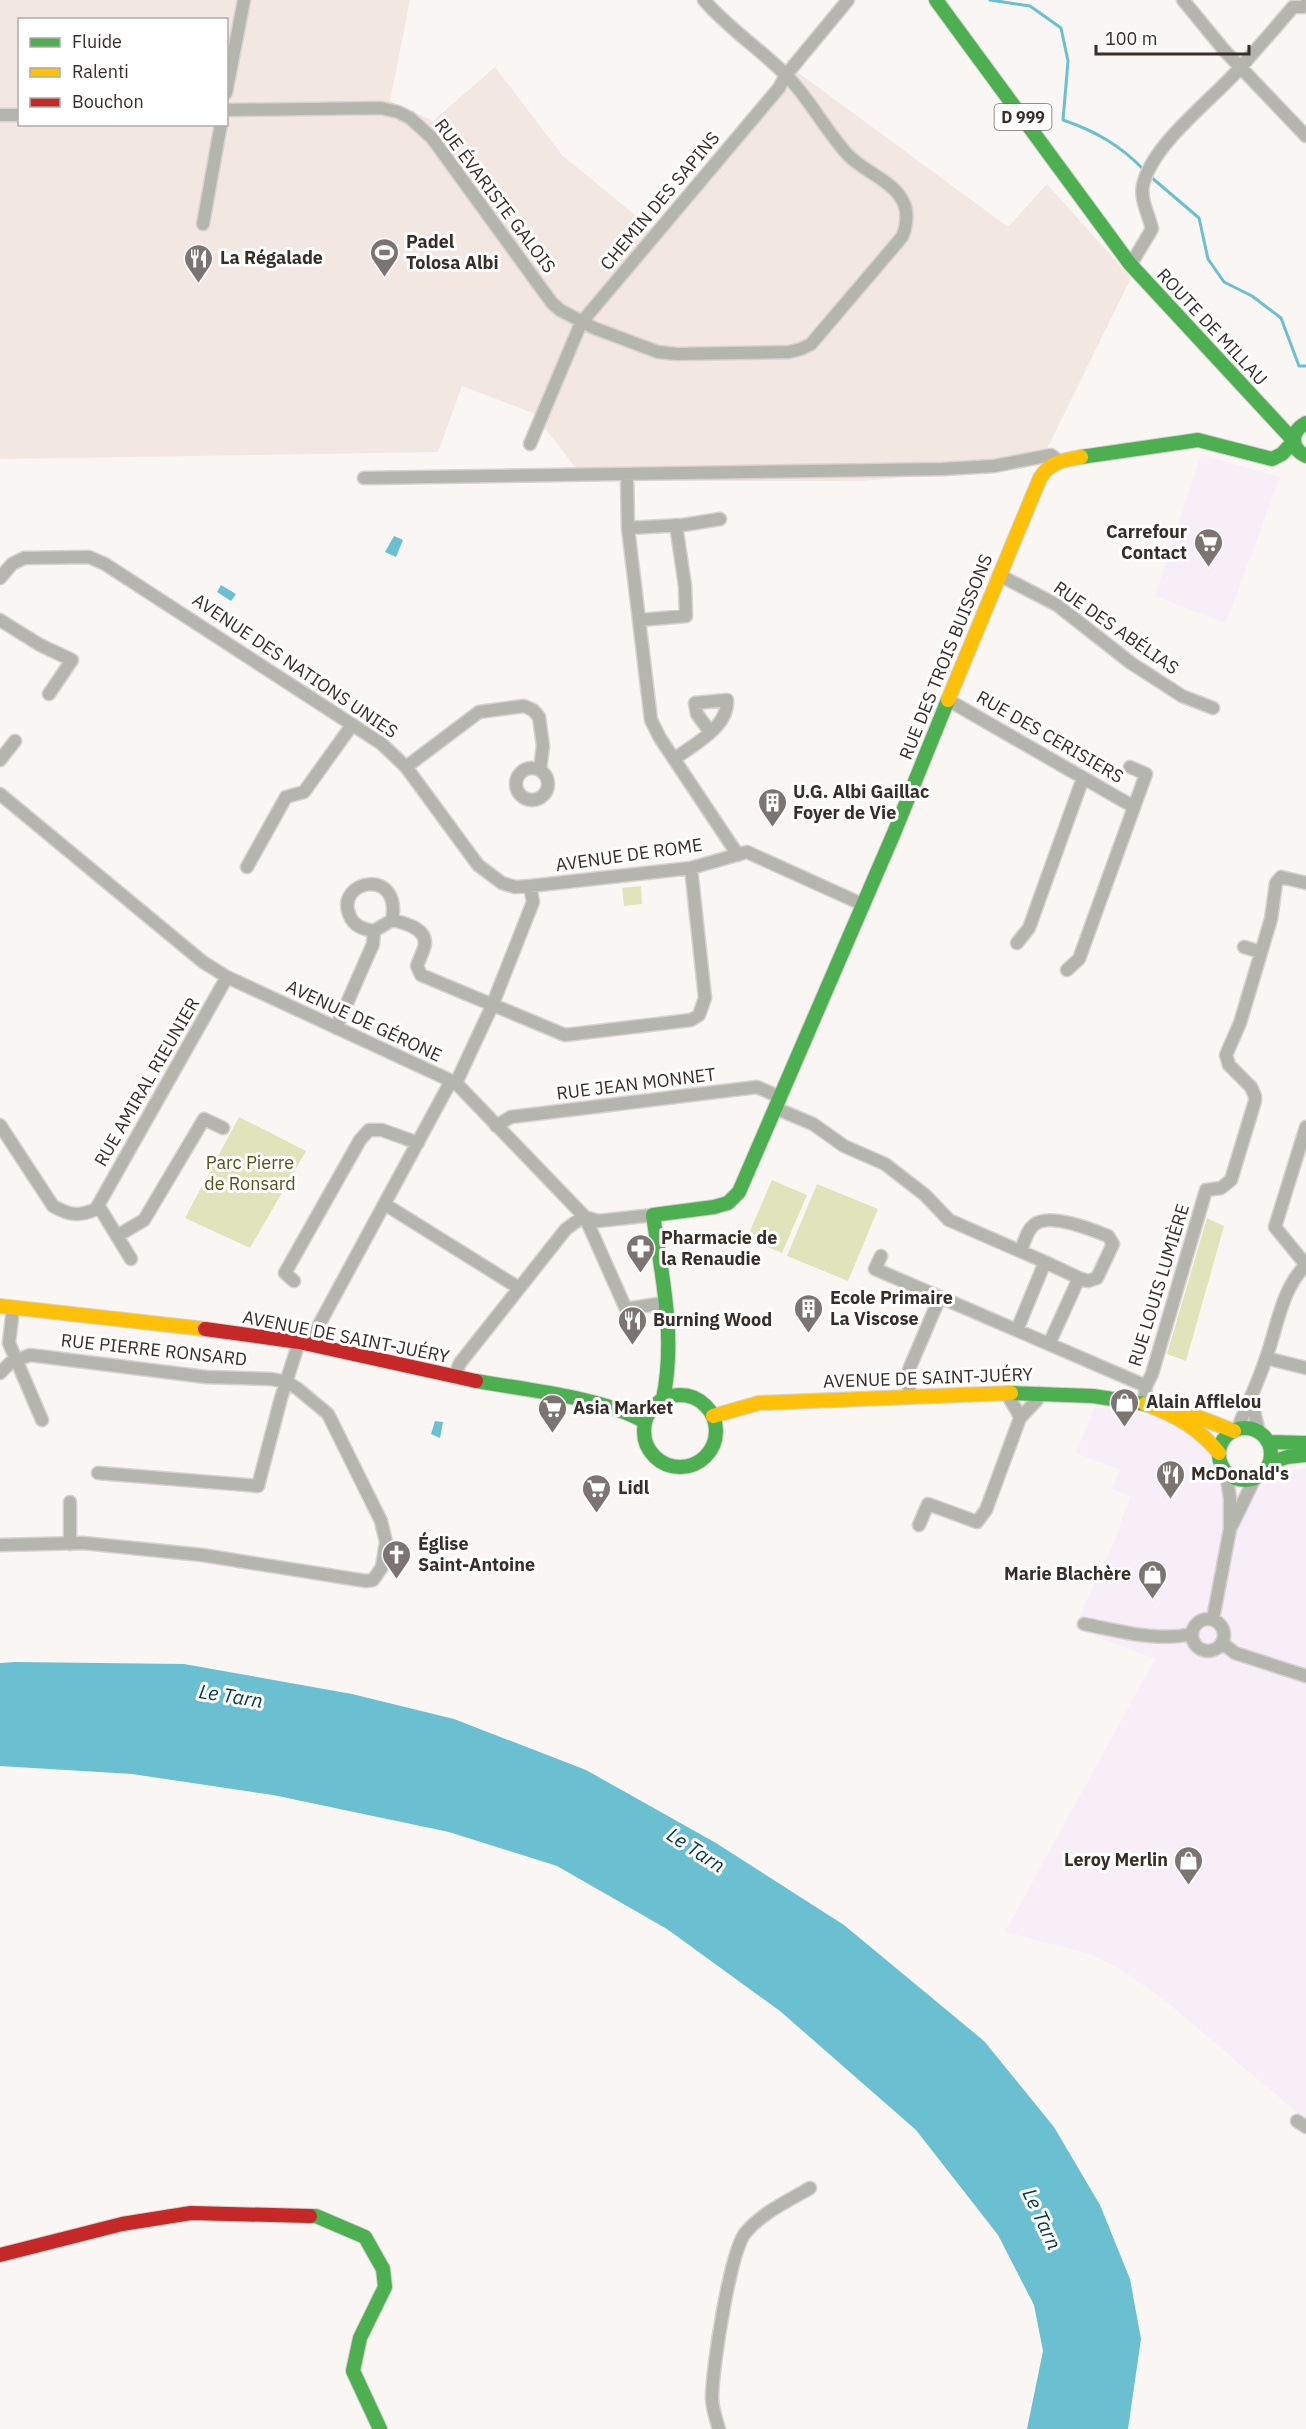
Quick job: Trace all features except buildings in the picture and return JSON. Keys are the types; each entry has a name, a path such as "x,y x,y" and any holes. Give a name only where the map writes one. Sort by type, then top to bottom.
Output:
{"main road":[{"name":"ROUTE DE MILLAU","path":"936,0 1109,234 1155,292 1293,441 1296,451 1305,456"},
{"name":"ROUTE DE MILLAU","path":"1109,234 1275,408 1289,420 1303,425"},
{"path":"1045,470 1059,461 1187,441 1209,441 1272,459 1282,454 1303,425"},
{"path":"1167,445 1197,447 1250,463 1272,466 1305,456"},
{"name":"RUE DES TROIS BUISSONS","path":"653,1215 714,1208 728,1203 739,1192 864,906 1035,488 1045,470"},
{"path":"653,1215 669,1351 674,1375 699,1400 713,1416 716,1426 716,1437 712,1449 695,1465 685,1468 674,1467 655,1458 645,1441 645,1422 652,1407 663,1399 681,1396 699,1400"},
{"name":"AVENUE DE SAINT-JUÉRY","path":"6,1307 183,1326 304,1343 454,1377 614,1408 645,1422"},
{"path":"663,1399 668,1384 669,1351"},
{"name":"AVENUE DE SAINT-JUÉRY","path":"713,1416 759,1403 1038,1393 1093,1396 1175,1408 1236,1431"},
{"name":"AVENUE DE SAINT-JUÉRY","path":"1145,1404 1174,1414 1192,1424 1219,1453"},
{"path":"1264,1437 1271,1456 1266,1469 1255,1478 1241,1480 1226,1472 1220,1462 1219,1453 1223,1440 1236,1431 1245,1428 1264,1437 1306,1443"},
{"path":"1270,1463 1287,1457 1306,1455"},
{"path":"0,2255 122,2224 190,2212 316,2216 365,2237 383,2269 385,2287 360,2338 353,2371 380,2429"}],"street":[{"path":"228,83 244,0"},
{"path":"704,0 786,75"},
{"name":"CHEMIN DES SAPINS","path":"530,444 581,323 779,88 786,75 848,0"},
{"path":"1183,0 1240,68 1286,112 1306,136"},
{"path":"1134,259 1152,229 1143,197 1144,182 1150,167 1174,134 1240,68 1293,7 1303,7 1306,4"},
{"name":"RUE ÉVARISTE GALOIS","path":"228,111 369,108 398,112 410,118 432,138 552,303 581,323 658,352 677,354 789,352 811,344 902,237 906,226 903,199 849,156 807,98 786,75"},
{"path":"0,115 18,115"},
{"path":"203,224 221,126"},
{"path":"364,478 930,470 994,466 1050,455 1059,461"},
{"path":"1024,461 1045,470"},
{"path":"627,475 628,528 651,720 738,855"},
{"path":"628,528 720,519"},
{"path":"640,620 686,616 685,586 676,525"},
{"name":"AVENUE DES NATIONS UNIES","path":"0,578 12,564 24,558 89,557 97,559 382,744 406,767 478,866 502,883 530,886"},
{"name":"RUE DES ABÉLIAS","path":"999,575 1057,605 1131,663 1182,696 1213,708"},
{"path":"0,620 40,645 72,660 49,694"},
{"name":"RUE DES CERISIERS","path":"948,699 1134,807"},
{"path":"406,767 479,712 524,706 533,710 539,717 543,746 540,770"},
{"path":"247,867 286,797 304,792 352,724"},
{"path":"674,759 710,732"},
{"path":"0,760 15,741"},
{"name":"RUE DES CERISIERS","path":"1067,970 1079,959 1146,774 1130,767"},
{"path":"1017,943 1029,928 1083,778"},
{"name":"AVENUE DE GÉRONE","path":"0,794 203,962 227,977 453,1082 584,1216 626,1309 664,1304"},
{"name":"AVENUE DE ROME","path":"530,886 691,868 747,852 864,906"},
{"path":"392,920 393,903 385,889 377,885 361,886 351,894 347,909 349,917 357,926 374,931 392,920 407,923 424,937 426,945 417,966 421,975 565,1035 691,1020 699,1015 705,998 691,868"},
{"name":"RUE LOUIS LUMIÈRE","path":"1146,1386 1152,1374 1206,1190 1221,1188 1231,1180 1255,1101 1254,1091 1229,1065 1226,1055 1240,1023 1273,913 1275,890 1281,877 1306,883"},
{"path":"98,1473 258,1486 281,1398 304,1343 386,1205 492,1006 533,902 530,886"},
{"path":"336,1028 373,944 374,931"},
{"path":"1244,947 1261,952"},
{"name":"RUE AMIRAL RIEUNIER","path":"98,1205 227,977"},
{"name":"RUE JEAN MONNET","path":"496,1126 511,1117 757,1087 844,1146 885,1164 925,1195 949,1220 1079,1278"},
{"path":"117,1236 144,1220 204,1119 224,1128"},
{"path":"0,1125 53,1206 67,1214 84,1214 96,1209 98,1205 131,1258"},
{"path":"1236,1431 1266,1358 1289,1286 1306,1265 1275,1227 1306,1127"},
{"path":"294,1281 285,1273 360,1140 369,1130 382,1130 418,1143"},
{"path":"386,1205 519,1288"},
{"path":"454,1377 460,1363 566,1229 584,1216 598,1221 653,1215"},
{"path":"1021,1251 1031,1227 1037,1222 1073,1222 1108,1236 1113,1244 1097,1278 1088,1281 1079,1278 1049,1344"},
{"path":"881,1256 875,1269 1146,1386 1145,1404"},
{"path":"1017,1330 1046,1262"},
{"path":"910,1397 908,1373 910,1366 940,1298"},
{"path":"6,1307 9,1343 42,1420"},
{"name":"RUE PIERRE RONSARD","path":"18,1361 30,1355 206,1377 287,1382"},
{"path":"1266,1358 1306,1368"},
{"path":"0,1373 10,1363 18,1361"},
{"path":"0,1545 70,1544 202,1555 366,1581 373,1580 382,1567 386,1542 381,1521 328,1414 287,1382"},
{"path":"1008,1393 1009,1402 1017,1409 1020,1418"},
{"path":"919,1525 928,1504 977,1522 986,1510 1020,1418 1037,1400 1038,1393"},
{"path":"1251,1399 1264,1437"},
{"path":"1213,1620 1230,1529 1230,1499 1226,1472"},
{"path":"1230,1529 1255,1478"},
{"path":"70,1502 70,1544"},
{"path":"1213,1620 1223,1629 1222,1643 1216,1649 1203,1650 1194,1642 1192,1634 1199,1622 1213,1620"},
{"path":"1084,1624 1154,1638 1176,1638 1192,1634"},
{"path":"1222,1643 1235,1653 1306,1676"},
{"path":"719,2429 712,2401 713,2371 732,2266 744,2233 770,2211 810,2188"}],"shaded area":[{"path":"0,0 410,0 390,101 433,121 495,67 562,155 653,230 792,68 1008,227 1047,184 1131,278 1039,465 861,481 586,481 533,413 462,386 438,452 0,459"},
{"path":"1201,455 1280,477 1226,623 1155,596"},
{"path":"1095,1406 1159,1418 1194,1436 1209,1452 1211,1464 1222,1488 1255,1491 1284,1472 1306,1468 1306,2120 1169,2004 1125,1972 1090,1954 1005,1932 1155,1659 1074,1628 1115,1540 1130,1496 1112,1489 1120,1470 1076,1453"}],"green space":[{"path":"641,886 642,904 624,906 622,888"},
{"name":"Parc Pierre de Ronsard","path":"239,1117 306,1151 250,1248 185,1218"},
{"path":"772,1180 807,1195 782,1253 747,1238"},
{"path":"817,1184 878,1209 848,1281 787,1256"},
{"path":"1207,1218 1224,1226 1186,1361 1167,1354"}],"water":[{"path":"394,536 403,540 396,557 385,552"},
{"path":"221,585 236,594 231,601 217,592"},
{"path":"435,1421 443,1422 440,1438 431,1434"},
{"name":"Le Tarn","path":"0,1663 184,1664 352,1694 454,1719 586,1770 716,1843 844,1925 984,2041 1054,2127 1100,2205 1130,2279 1141,2339 1128,2429 1027,2429 1043,2351 1034,2305 998,2235 916,2130 780,2011 667,1929 557,1866 449,1832 273,1795 132,1774 0,1766"}],"waterway":[{"path":"990,0 1030,6 1061,28 1068,61 1063,120 1106,140 1126,153 1144,170"},
{"path":"1151,177 1199,218 1208,259 1224,282 1252,296 1281,318 1299,366 1306,366"}],"traffic: fast":[{"path":"936,0 1130,264 1293,440"},
{"path":"1306,423 1297,431 1294,440 1297,449 1306,456"},
{"path":"1081,457 1198,440 1272,459 1282,454 1293,442"},
{"path":"663,1399 667,1376 668,1330 664,1284 653,1215 714,1207 728,1203 739,1192 894,833 948,700"},
{"path":"476,1381 586,1400 627,1413 645,1422"},
{"path":"1011,1393 1093,1396 1145,1404"},
{"path":"680,1395 694,1398 706,1405 713,1417 716,1431 713,1445 706,1457 694,1464 680,1467 666,1464 654,1457 647,1445 644,1431 647,1417 654,1405 666,1398 680,1395"},
{"path":"1245,1428 1255,1430 1263,1436 1269,1444 1271,1454 1269,1464 1263,1472 1255,1478 1245,1480 1235,1478 1227,1472 1221,1464 1219,1454 1221,1444 1227,1436 1235,1430 1245,1428"},
{"path":"1268,1442 1306,1443"},
{"path":"1270,1463 1287,1457 1306,1455"},
{"path":"310,2216 316,2216 365,2237 383,2269 385,2287 360,2338 353,2371 380,2429"}],"traffic: slow":[{"path":"948,700 1040,478 1053,465 1081,457"},
{"path":"0,1306 205,1329"},
{"path":"713,1416 759,1403 1011,1393"},
{"path":"1219,1453 1203,1436 1186,1423 1145,1404 1175,1408 1234,1431"}],"traffic: jam":[{"path":"205,1329 299,1342 476,1381"},
{"path":"0,2255 122,2224 191,2213 310,2216"}],"place":[{"name":"Padel Tolosa Albi","path":"385,278"},
{"name":"La Régalade","path":"199,284"},
{"name":"Carrefour Contact","path":"1208,568"},
{"name":"U.G. Albi Gaillac Foyer de Vie","path":"772,828"},
{"name":"Pharmacie de la Renaudie","path":"640,1274"},
{"name":"Ecole Primaire La Viscose","path":"809,1334"},
{"name":"Burning Wood","path":"632,1346"},
{"name":"Alain Afflelou","path":"1125,1428"},
{"name":"Asia Market","path":"552,1434"},
{"name":"McDonald's","path":"1170,1500"},
{"name":"Lidl","path":"597,1514"},
{"name":"Église Saint-Antoine","path":"397,1580"},
{"name":"Marie Blachère","path":"1152,1600"},
{"name":"Leroy Merlin","path":"1189,1886"}]}
